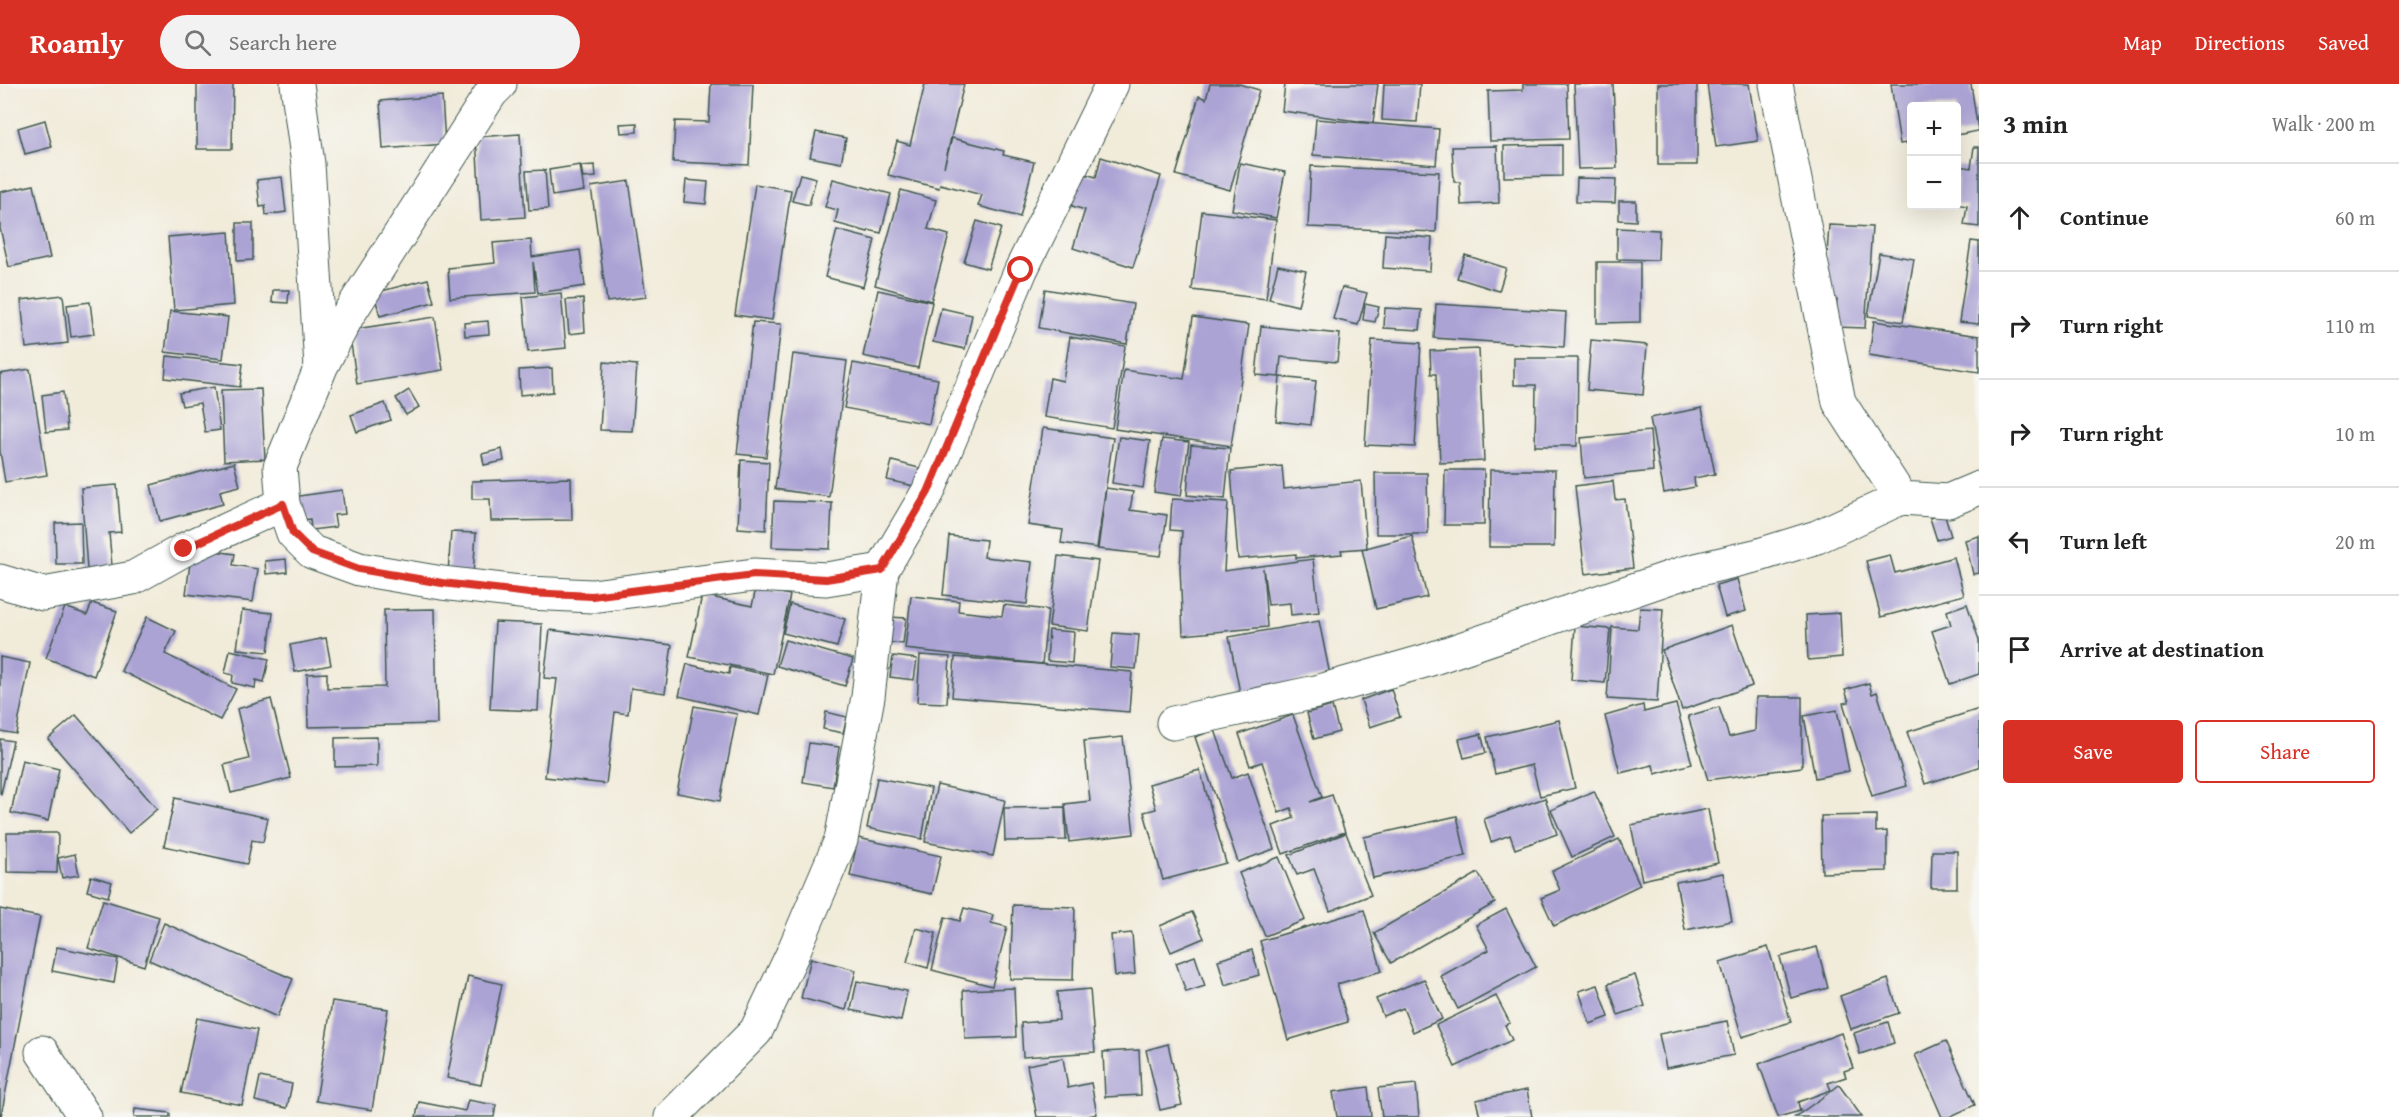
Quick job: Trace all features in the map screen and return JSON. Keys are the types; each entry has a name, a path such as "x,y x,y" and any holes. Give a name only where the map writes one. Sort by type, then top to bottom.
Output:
{"street":[{"path":"297,84 308,164 321,367"},
{"path":"500,84 348,315 321,367 280,467 283,504 293,533 312,552 350,565 442,583 529,593 592,596 754,575 826,579 882,570"},
{"path":"670,1117 694,1090 756,1031 792,955 841,840 868,697 882,570 928,492 1021,270 1112,84"},
{"path":"1776,84 1839,402 1900,498"},
{"path":"1173,723 1316,692 1425,661 1602,603 1683,573 1759,555 1817,537 1900,498 1948,501 1979,488"},
{"path":"0,581 43,594 133,578 184,549 283,504"},
{"path":"42,1052 85,1117"}],"building":[{"path":"197,84 233,84 232,149 197,149"},
{"path":"711,84 753,84 749,165 673,162 675,121 709,122"},
{"path":"925,84 964,84 944,167 952,138 1004,151 1003,155 1034,162 1020,217 978,206 982,195 940,184 939,188 888,175 897,141 910,145"},
{"path":"1210,84 1239,84 1259,90 1230,190 1176,175 1199,96 1206,99"},
{"path":"1285,84 1378,84 1373,123 1282,111"},
{"path":"1384,84 1420,84 1417,122 1382,120"},
{"path":"1523,84 1567,84 1569,139 1490,141 1488,91 1523,90"},
{"path":"1574,84 1613,84 1617,168 1578,169"},
{"path":"1658,84 1697,84 1697,165 1658,165"},
{"path":"1707,84 1749,84 1758,141 1716,147"},
{"path":"1891,84 1971,84 1978,131 1961,134 1961,102 1907,102 1907,143 1900,144"},
{"path":"442,96 445,144 383,149 380,101"},
{"path":"1316,119 1439,129 1436,165 1313,155"},
{"path":"45,120 52,147 25,154 18,128"},
{"path":"637,123 637,132 621,133 620,124"},
{"path":"816,132 846,138 841,163 810,157"},
{"path":"520,134 525,217 481,220 476,137"},
{"path":"1562,145 1562,176 1504,177 1504,146"},
{"path":"1497,146 1499,203 1461,205 1460,182 1454,182 1452,147"},
{"path":"1974,147 1979,147 1979,227 1964,225 1967,206 1961,205 1961,166 1971,168"},
{"path":"1101,157 1161,176 1133,267 1073,248 1085,210 1072,206 1082,173 1096,177"},
{"path":"1240,163 1285,172 1276,218 1232,210"},
{"path":"580,165 584,191 552,196 549,170"},
{"path":"595,165 596,177 583,178 581,166"},
{"path":"1311,166 1439,172 1436,232 1308,227"},
{"path":"545,170 548,209 529,210 526,171"},
{"path":"800,174 816,178 809,205 792,201"},
{"path":"282,177 286,212 266,215 265,206 260,207 257,180"},
{"path":"1577,178 1616,179 1615,203 1576,202"},
{"path":"833,179 891,194 881,233 835,223 838,210 825,207"},
{"path":"686,180 708,182 706,204 684,202"},
{"path":"629,181 646,297 607,302 591,187"},
{"path":"755,184 791,190 772,320 735,315"},
{"path":"34,185 50,258 9,267 0,228 0,192"},
{"path":"901,190 936,200 928,229 949,235 931,301 875,285"},
{"path":"1619,201 1636,201 1636,221 1619,220"},
{"path":"1202,211 1276,220 1266,299 1192,290"},
{"path":"977,221 1001,228 988,269 964,262"},
{"path":"237,223 253,223 253,260 237,261"},
{"path":"1829,225 1872,227 1865,328 1835,327 1837,300 1824,299"},
{"path":"1617,228 1659,230 1658,260 1617,259"},
{"path":"837,230 875,240 863,287 825,277"},
{"path":"229,232 234,305 174,310 168,237"},
{"path":"1385,234 1432,238 1430,271 1383,268"},
{"path":"531,240 532,257 580,250 585,286 538,293 533,262 535,292 450,298 448,268 495,263 493,243"},
{"path":"1971,241 1979,242 1979,324 1959,322"},
{"path":"1879,253 1914,259 1903,322 1868,316"},
{"path":"1465,255 1506,268 1499,291 1457,278"},
{"path":"1597,262 1640,262 1640,322 1597,323"},
{"path":"1278,265 1306,271 1298,306 1269,299"},
{"path":"428,279 434,302 380,316 374,293"},
{"path":"1342,287 1367,293 1358,325 1333,319"},
{"path":"1045,289 1133,304 1127,344 1039,328"},
{"path":"273,290 289,290 288,303 272,302"},
{"path":"878,290 932,302 918,368 863,356"},
{"path":"561,293 566,348 528,352 523,297"},
{"path":"63,295 68,343 26,348 21,300"},
{"path":"583,299 585,332 569,334 566,300"},
{"path":"90,302 94,334 71,337 67,305"},
{"path":"1365,304 1379,307 1375,322 1363,320"},
{"path":"1436,304 1566,312 1564,347 1434,338"},
{"path":"941,308 972,315 965,349 933,342"},
{"path":"1385,308 1422,310 1420,330 1384,328"},
{"path":"170,311 228,317 223,359 165,352"},
{"path":"435,317 443,370 357,384 349,330"},
{"path":"1193,317 1249,325 1231,446 1115,429 1124,370 1184,379"},
{"path":"488,321 489,334 465,336 464,323"},
{"path":"1874,321 1979,336 1979,372 1869,355"},
{"path":"753,322 781,324 766,457 737,454"},
{"path":"1261,326 1340,334 1337,362 1281,357 1279,377 1256,375"},
{"path":"1070,337 1125,346 1112,428 1044,417 1050,378 1063,381"},
{"path":"1372,340 1421,343 1415,447 1365,445"},
{"path":"1591,340 1647,345 1643,395 1587,390"},
{"path":"1479,349 1484,461 1440,463 1436,374 1431,374 1430,351"},
{"path":"793,354 847,361 829,497 775,489"},
{"path":"167,356 243,364 240,387 165,378"},
{"path":"1514,358 1578,358 1577,446 1535,446 1536,385 1514,385"},
{"path":"604,362 637,365 632,431 600,430"},
{"path":"853,363 938,379 929,424 844,408"},
{"path":"552,368 553,392 520,395 519,370"},
{"path":"30,369 47,475 5,482 0,451 0,374"},
{"path":"1280,377 1316,381 1311,425 1276,421"},
{"path":"214,387 220,430 205,432 200,403 182,406 179,393"},
{"path":"261,389 265,459 224,461 221,390"},
{"path":"409,390 419,407 406,415 396,398"},
{"path":"63,392 67,430 46,432 42,395"},
{"path":"385,403 391,420 357,432 351,415"},
{"path":"1702,408 1715,474 1694,478 1695,487 1664,493 1650,418"},
{"path":"1043,428 1113,438 1097,548 1061,543 1063,530 1028,525"},
{"path":"1650,431 1653,471 1584,478 1581,438"},
{"path":"1119,437 1150,441 1143,488 1112,483"},
{"path":"1162,439 1189,442 1181,496 1154,492"},
{"path":"1191,445 1230,448 1225,499 1187,495"},
{"path":"502,449 504,461 484,465 482,454"},
{"path":"741,460 769,462 766,530 738,528"},
{"path":"892,461 919,468 914,486 887,480"},
{"path":"234,463 240,486 220,491 223,504 160,521 151,485"},
{"path":"1282,466 1284,489 1361,481 1367,548 1341,550 1342,554 1296,558 1296,554 1238,559 1231,471"},
{"path":"1445,470 1484,470 1484,525 1444,525"},
{"path":"1490,470 1555,470 1554,547 1489,547"},
{"path":"1375,473 1427,473 1428,534 1376,534"},
{"path":"571,478 572,520 491,521 490,499 472,499 472,481"},
{"path":"1613,481 1615,500 1625,499 1633,568 1585,574 1575,486"},
{"path":"117,485 121,532 109,533 112,566 87,569 81,488"},
{"path":"1106,488 1133,492 1130,510 1167,515 1161,556 1098,549"},
{"path":"342,490 345,514 334,515 336,527 311,530 310,519 295,520 292,497"},
{"path":"1172,499 1228,502 1224,571 1313,559 1319,612 1291,615 1290,603 1268,605 1263,568 1267,627 1183,635 1180,568 1182,531 1170,530"},
{"path":"774,501 832,503 830,549 772,547"},
{"path":"1944,513 1951,536 1937,540 1930,518"},
{"path":"81,522 82,564 56,564 55,523"},
{"path":"451,532 476,533 473,575 448,573"},
{"path":"949,536 986,540 984,557 1032,562 1027,604 943,595"},
{"path":"1412,536 1427,597 1376,609 1362,549"},
{"path":"1979,536 1979,573 1973,574 1965,540"},
{"path":"192,548 235,554 233,565 258,569 253,602 186,594"},
{"path":"1890,555 1895,573 1954,557 1964,595 1881,617 1866,561"},
{"path":"1058,556 1098,561 1088,631 1049,626"},
{"path":"286,559 287,572 266,574 265,561"},
{"path":"1737,579 1746,611 1725,617 1716,585"},
{"path":"756,588 790,595 773,674 689,657 702,595 752,606"},
{"path":"911,596 959,601 958,611 1002,616 1004,605 1048,610 1042,664 905,649"},
{"path":"92,603 117,611 94,676 46,658 65,607 87,615"},
{"path":"790,604 845,619 837,647 783,633"},
{"path":"1967,604 1979,640 1979,674 1950,684 1932,631 1951,625 1947,611"},
{"path":"1640,608 1663,609 1657,702 1607,699 1612,627 1638,629"},
{"path":"435,609 437,724 308,727 307,674 327,673 327,688 385,687 384,610"},
{"path":"242,610 273,613 268,652 237,649"},
{"path":"1840,613 1842,657 1808,660 1806,615"},
{"path":"147,617 176,631 165,654 236,689 220,720 121,671"},
{"path":"889,617 906,618 903,644 887,642"},
{"path":"1319,621 1330,675 1240,693 1229,637"},
{"path":"495,622 542,624 538,711 490,709"},
{"path":"1732,625 1752,686 1682,710 1662,650"},
{"path":"1575,626 1610,629 1605,683 1571,680"},
{"path":"550,630 672,645 665,693 631,688 628,714 615,712 606,784 545,777 557,679 544,678"},
{"path":"1049,630 1074,632 1072,663 1047,661"},
{"path":"1113,633 1139,635 1136,669 1110,667"},
{"path":"326,638 331,665 295,672 290,645"},
{"path":"785,640 853,659 845,686 777,666"},
{"path":"230,650 269,659 264,682 256,680 255,688 232,683 233,675 225,673"},
{"path":"920,655 950,657 947,703 917,702"},
{"path":"893,656 917,659 914,680 890,677"},
{"path":"0,657 30,663 16,734 0,731"},
{"path":"955,657 1132,672 1129,712 952,697"},
{"path":"687,664 729,674 730,667 768,675 759,715 679,696"},
{"path":"1869,683 1872,694 1877,692 1907,786 1872,796 1843,703 1849,702 1845,690"},
{"path":"1391,689 1400,717 1370,727 1361,700"},
{"path":"1756,697 1802,697 1802,767 1708,780 1688,716 1719,707 1729,737 1755,731"},
{"path":"271,699 291,778 231,793 224,765 249,759 237,709"},
{"path":"1676,704 1692,764 1655,774 1653,765 1620,773 1605,716 1643,705 1644,712"},
{"path":"694,706 737,714 720,801 677,793"},
{"path":"1332,706 1339,732 1314,739 1307,713"},
{"path":"1979,709 1979,767 1925,784 1907,732"},
{"path":"1837,710 1849,771 1815,778 1804,716"},
{"path":"826,712 847,717 843,733 823,729"},
{"path":"76,715 157,809 129,833 48,739"},
{"path":"1293,715 1322,797 1310,802 1332,795 1345,832 1283,854 1273,826 1294,818 1291,808 1279,813 1262,762 1250,766 1239,734"},
{"path":"1559,720 1575,788 1540,796 1532,765 1495,774 1487,737"},
{"path":"1215,730 1232,778 1248,772 1274,849 1238,862 1195,737"},
{"path":"1481,734 1486,753 1464,758 1459,739"},
{"path":"377,737 377,766 335,767 335,738"},
{"path":"1123,737 1134,834 1069,842 1065,804 1090,801 1084,741"},
{"path":"0,739 13,741 1,794 0,793"},
{"path":"809,743 839,747 833,787 803,782"},
{"path":"22,760 59,769 48,821 11,813"},
{"path":"1200,770 1226,863 1163,880 1144,812 1156,809 1149,784"},
{"path":"877,778 931,788 922,839 867,828"},
{"path":"937,785 1005,800 993,856 925,842"},
{"path":"1594,791 1615,837 1572,857 1551,810"},
{"path":"175,798 268,818 263,842 252,840 247,864 164,846"},
{"path":"1545,798 1557,834 1515,849 1510,835 1491,842 1484,819"},
{"path":"1065,807 1066,840 1005,841 1004,808"},
{"path":"1708,809 1718,863 1642,880 1631,825"},
{"path":"1876,815 1876,832 1887,831 1887,871 1822,873 1821,816"},
{"path":"1457,816 1466,856 1373,878 1364,837"},
{"path":"7,833 58,833 57,873 7,872"},
{"path":"1346,833 1371,895 1330,911 1314,869 1297,875 1289,855"},
{"path":"858,838 941,856 932,894 850,876"},
{"path":"1619,839 1640,885 1554,926 1541,898 1560,890 1552,871"},
{"path":"1932,851 1957,851 1957,888 1931,888"},
{"path":"75,854 79,875 62,878 58,858"},
{"path":"1279,857 1305,920 1265,936 1239,873"},
{"path":"1478,873 1495,903 1391,963 1374,933"},
{"path":"1723,873 1732,921 1685,930 1676,882"},
{"path":"91,876 112,882 108,897 87,891"},
{"path":"103,900 159,917 144,966 88,948"},
{"path":"1013,905 1075,907 1073,980 1010,979"},
{"path":"964,908 993,915 991,923 1007,927 992,986 932,970 945,917 960,921"},
{"path":"0,909 40,917 1,1116 0,1116"},
{"path":"1506,909 1536,967 1458,1009 1441,976 1489,950 1476,925"},
{"path":"1364,910 1382,971 1337,984 1348,1022 1288,1040 1260,941"},
{"path":"1192,912 1204,938 1171,952 1160,926"},
{"path":"164,923 293,979 277,1017 149,960"},
{"path":"916,928 936,933 928,968 907,962"},
{"path":"1132,933 1135,974 1115,976 1111,935"},
{"path":"57,947 118,959 114,983 52,971"},
{"path":"1768,947 1791,1022 1742,1037 1720,962"},
{"path":"1817,947 1828,988 1791,998 1780,957"},
{"path":"1252,950 1259,975 1225,985 1218,960"},
{"path":"1195,956 1205,986 1186,992 1176,963"},
{"path":"811,958 856,970 846,1010 801,998"},
{"path":"1635,975 1645,1006 1618,1015 1608,984"},
{"path":"468,976 502,984 481,1085 447,1078"},
{"path":"1424,979 1442,1019 1413,1032 1403,1008 1383,1016 1376,999"},
{"path":"1888,979 1899,1013 1851,1029 1840,996"},
{"path":"857,981 907,991 901,1021 851,1010"},
{"path":"1598,985 1609,1017 1590,1024 1579,991"},
{"path":"1014,988 1016,1037 965,1039 963,990"},
{"path":"1090,989 1095,1052 1023,1057 1021,1023 1059,1020 1057,992"},
{"path":"1496,996 1510,1023 1505,1025 1512,1040 1455,1067 1436,1025"},
{"path":"332,1001 388,1009 372,1110 316,1101"},
{"path":"197,1018 257,1030 242,1105 181,1093"},
{"path":"1727,1021 1734,1055 1666,1068 1659,1034"},
{"path":"1888,1022 1894,1043 1860,1054 1854,1033"},
{"path":"1841,1033 1853,1068 1844,1071 1846,1077 1828,1083 1831,1090 1798,1102 1800,1111 1778,1117 1759,1064"},
{"path":"1946,1041 1975,1105 1949,1117 1942,1117 1915,1055"},
{"path":"1168,1044 1182,1105 1160,1110 1146,1050"},
{"path":"1139,1050 1141,1095 1105,1097 1103,1052"},
{"path":"1063,1058 1068,1088 1091,1083 1097,1114 1084,1117 1037,1117 1027,1065"},
{"path":"260,1077 292,1084 287,1108 255,1101"},
{"path":"1416,1084 1419,1117 1382,1117 1378,1088"},
{"path":"1839,1085 1862,1117 1795,1117 1830,1092"},
{"path":"1368,1087 1371,1117 1337,1117 1333,1092"},
{"path":"1527,1090 1532,1117 1480,1117 1476,1100"},
{"path":"468,1100 496,1105 494,1117 416,1117 419,1102 465,1111"},
{"path":"135,1109 170,1113 170,1117 134,1117"}],"route":[{"path":"184,549 283,504 293,533 312,552 359,569 442,583 529,593 592,596 754,575 826,579 882,570 928,492 1021,270"}]}
